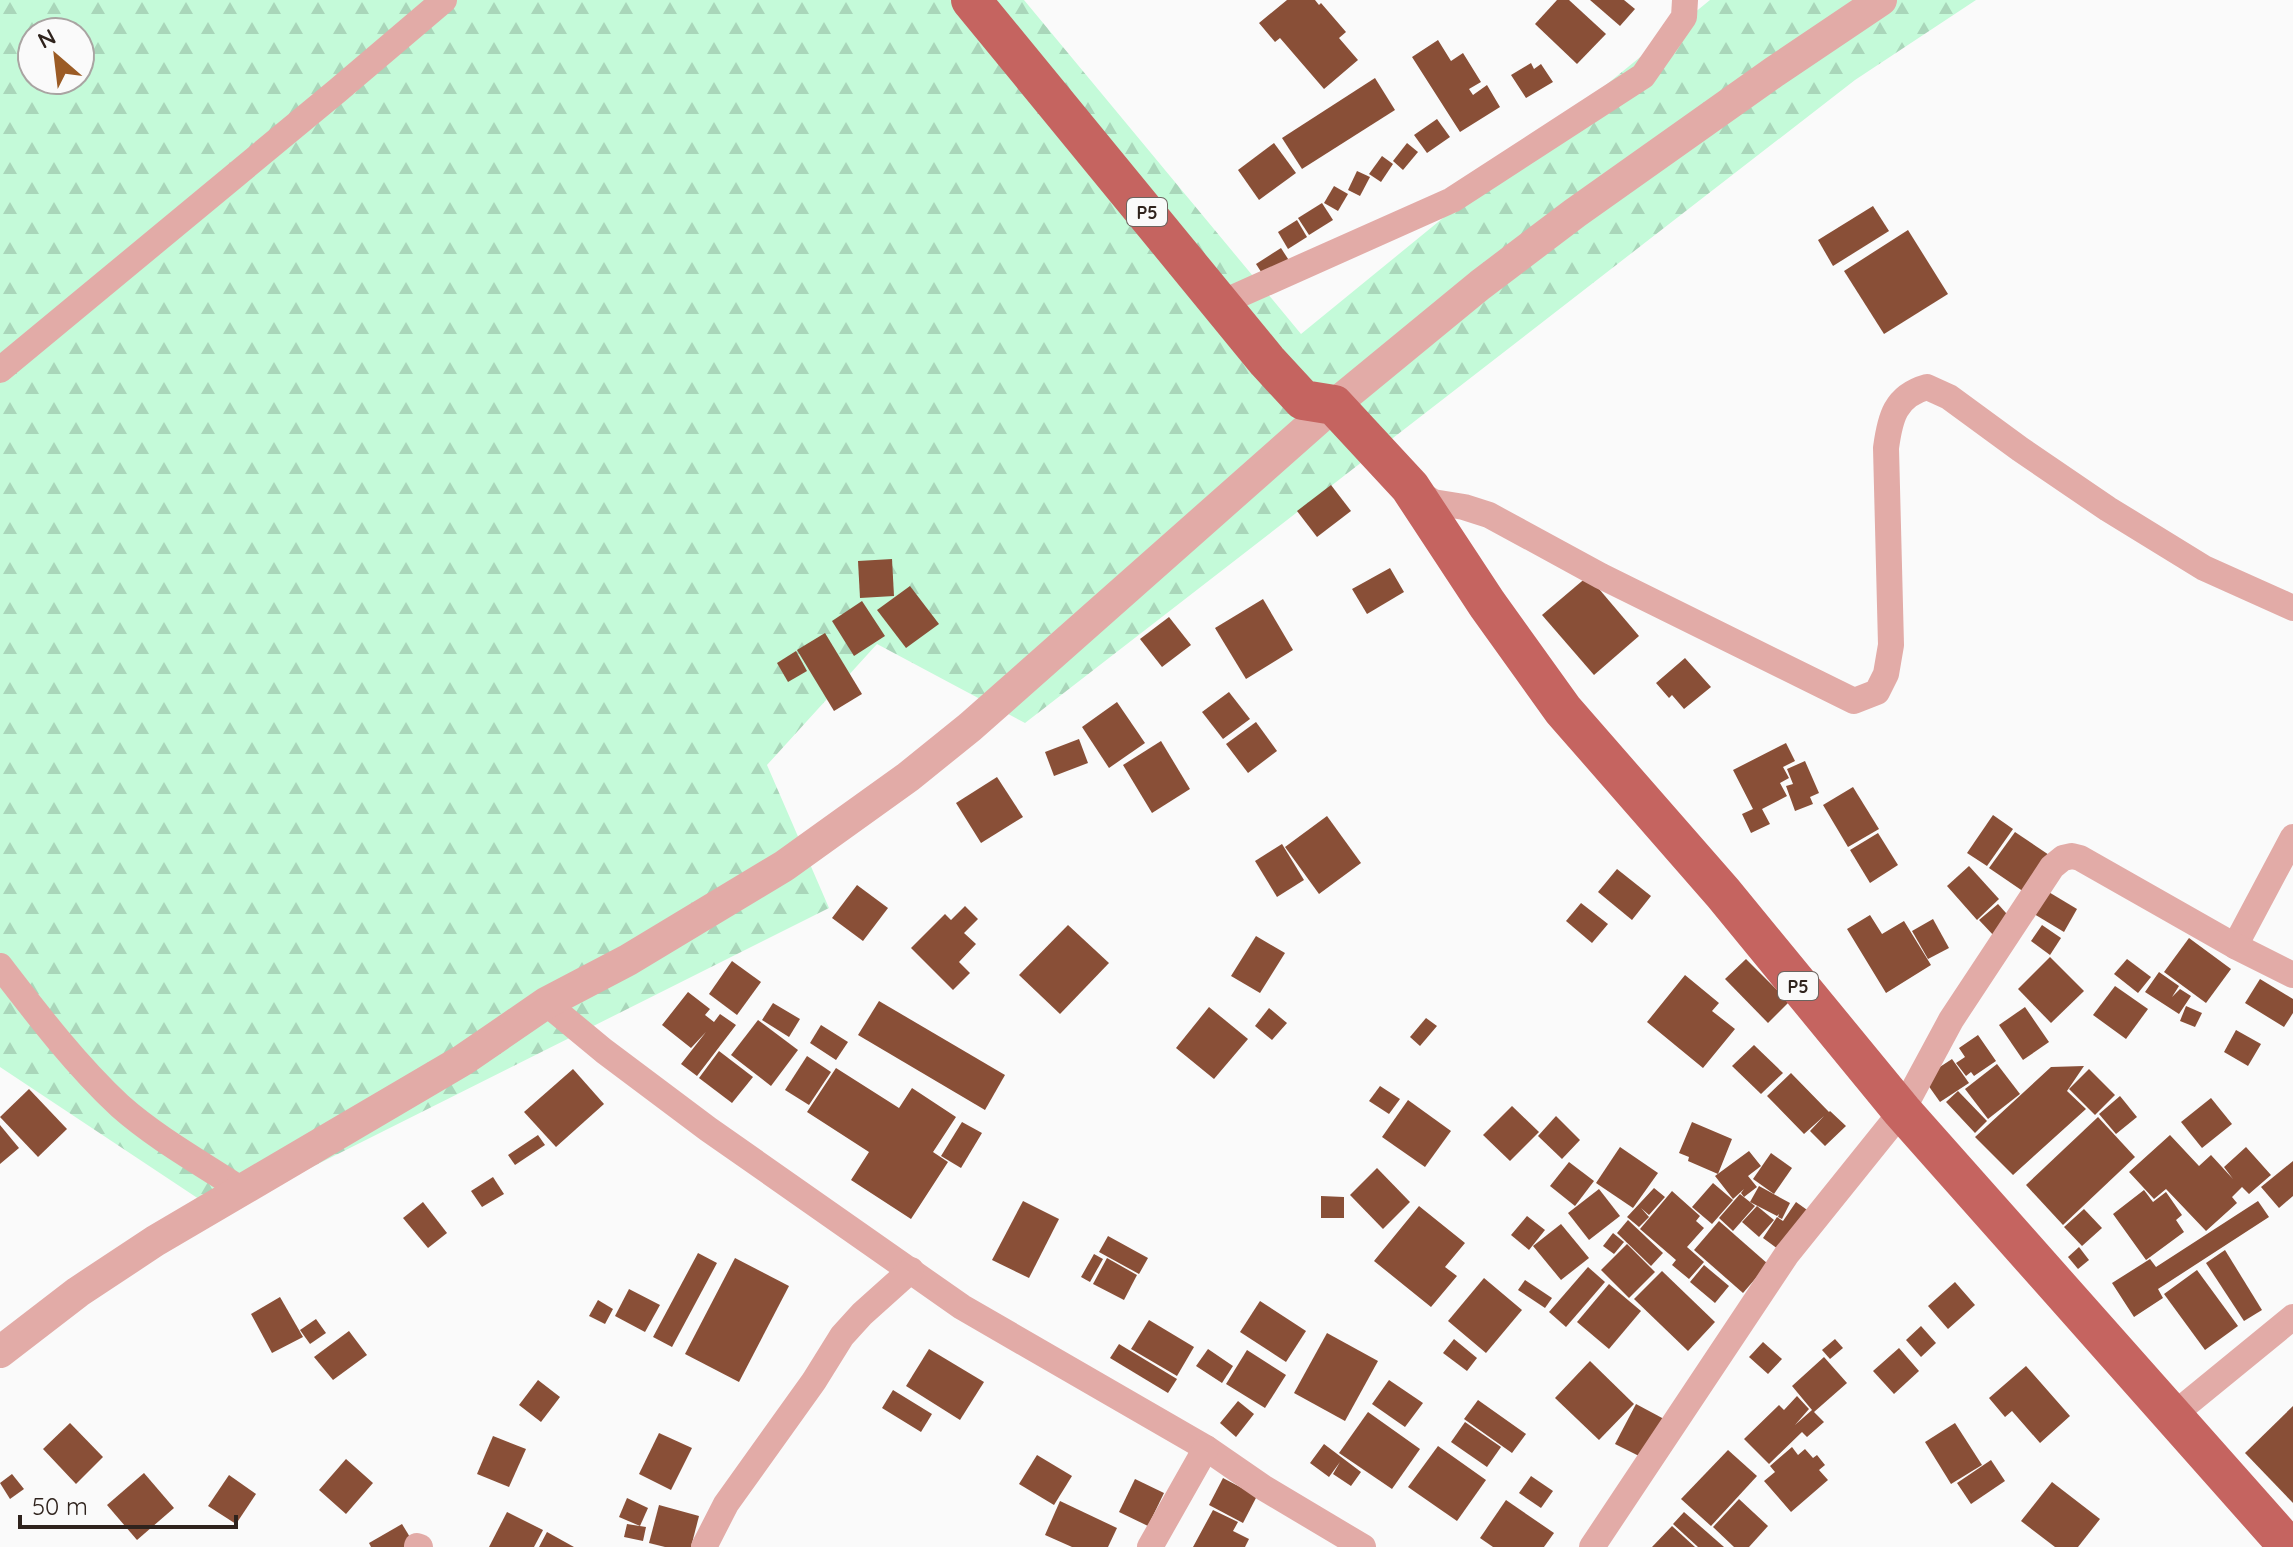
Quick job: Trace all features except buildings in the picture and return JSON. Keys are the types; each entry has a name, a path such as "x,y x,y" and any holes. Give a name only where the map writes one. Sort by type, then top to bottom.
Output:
{"main road":[{"name":"P5","path":"971,0 1267,361 1303,400 1334,405 1410,487 1487,604 1563,710 1723,893 1902,1111 2289,1547"}],"street":[{"path":"0,370 444,0"},
{"path":"1221,303 1452,200 1643,76 1684,17 1685,0"},
{"path":"0,1352 91,1283 155,1241 463,1060 546,1003 628,960 784,866 908,777 970,727 1334,405 1480,285 1575,213 1881,0"},
{"path":"1410,487 1433,502 1489,515 1601,576 1854,701 1877,692 1886,674 1891,645 1886,448 1890,419 1901,402 1914,391 1927,387 1949,397 2108,509 2204,568 2293,608"},
{"path":"2235,946 2293,837"},
{"path":"1592,1547 1787,1254 1902,1111 1951,1020 2031,897 2052,867 2063,858 2080,858 2235,946 2293,975"},
{"path":"0,966 53,1034 123,1108 242,1190"},
{"path":"546,1003 685,1112 962,1307 1206,1448 1264,1488 1363,1547"},
{"path":"704,1547 726,1504 814,1381 842,1336 911,1270"},
{"path":"2172,1416 2293,1317"},
{"path":"1150,1547 1206,1448"}],"green space":[{"path":"0,0 1024,0 1301,334 1710,0 1976,0 1855,80 1025,723 877,644 767,765 829,908 220,1213 0,1067"}]}
